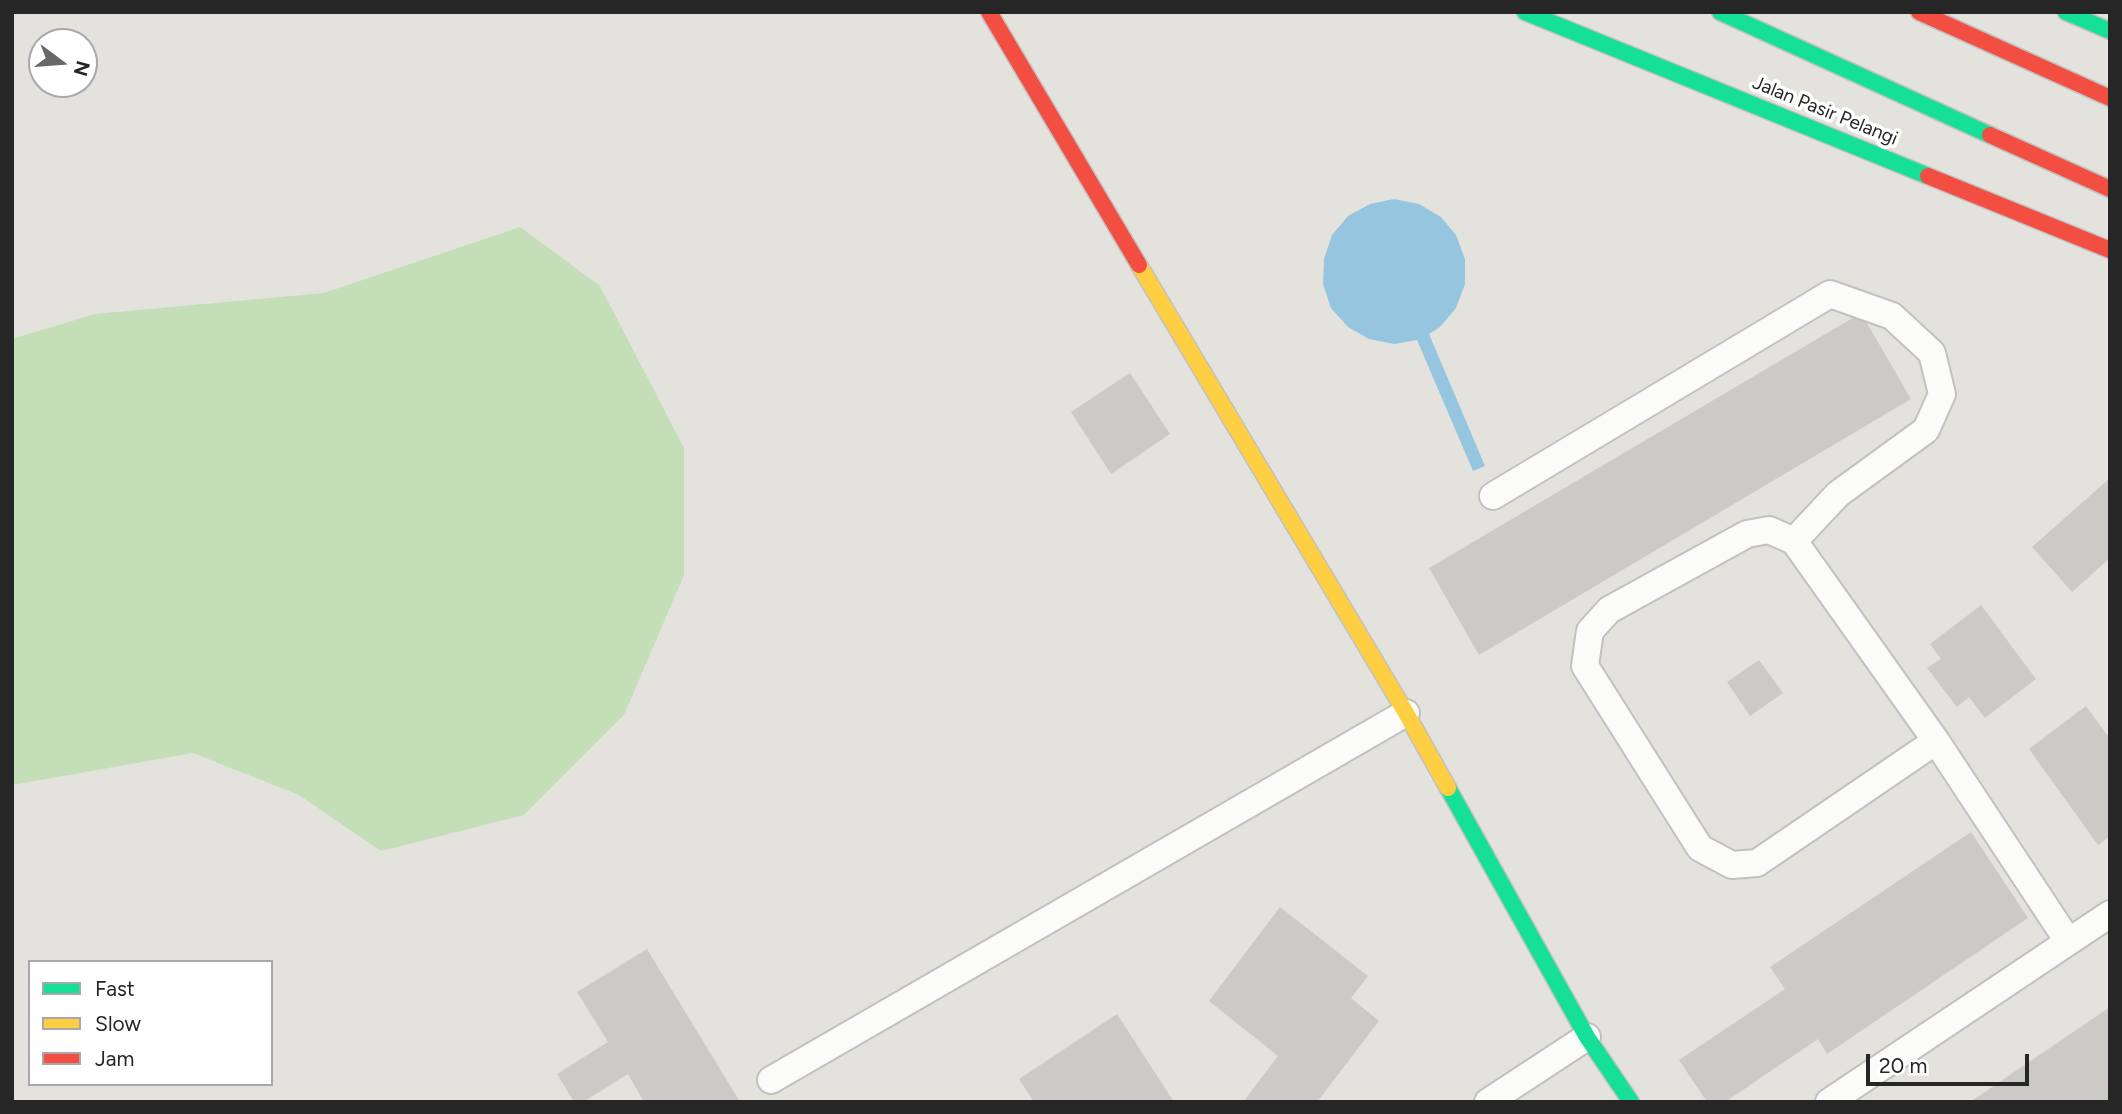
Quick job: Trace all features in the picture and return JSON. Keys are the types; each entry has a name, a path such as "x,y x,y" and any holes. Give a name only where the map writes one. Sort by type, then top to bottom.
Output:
{"main road":[{"path":"989,12 1406,713 1587,1037 1631,1102"},
{"name":"Jalan Pasir Pelangi","path":"1525,12 2110,250"},
{"path":"1720,12 2110,189"},
{"path":"1919,12 2110,98"},
{"path":"2066,12 2110,31"}],"lane":[{"path":"1493,496 1830,294 1892,316 1931,353 1942,394 1926,430 1838,494 1794,541"},
{"path":"1936,741 1757,863 1732,865 1700,848 1585,666 1590,631 1609,610 1747,534 1769,530 1794,541 1936,741 2068,941"},
{"path":"771,1080 1406,713"},
{"path":"1829,1102 2110,914"},
{"path":"1488,1102 1587,1037"}],"green space":[{"path":"520,227 600,286 684,448 684,575 624,715 524,815 381,851 299,795 193,753 12,785 12,339 95,314 324,293"}],"water":[{"path":"1394,199 1419,204 1441,217 1456,235 1465,259 1465,284 1456,308 1440,327 1429,334 1485,466 1473,471 1417,340 1394,344 1369,339 1348,327 1331,308 1323,284 1324,259 1332,235 1348,216 1370,204"}],"building":[{"path":"1861,313 1911,399 1479,655 1429,568"},
{"path":"1130,373 1170,434 1111,474 1071,412"},
{"path":"2110,478 2110,558 2072,592 2032,547"},
{"path":"1981,605 2036,679 1985,718 1969,697 1957,707 1927,668 1941,659 1930,644"},
{"path":"1759,660 1783,693 1750,716 1727,682"},
{"path":"2086,706 2110,739 2110,836 2098,845 2029,749"},
{"path":"1971,832 2028,918 1827,1054 1818,1039 1725,1102 1707,1102 1679,1060 1785,989 1770,967"},
{"path":"1280,907 1368,976 1351,998 1379,1021 1317,1102 1243,1102 1278,1056 1209,1001"},
{"path":"647,949 740,1102 644,1102 628,1074 583,1102 574,1102 557,1074 608,1042 577,992"},
{"path":"2110,1007 2110,1102 1970,1102"},
{"path":"1117,1014 1174,1102 1034,1102 1019,1079"}],"traffic: fast":[{"path":"1525,12 1928,176"},
{"path":"1720,12 1990,135"},
{"path":"2066,12 2110,31"},
{"path":"1448,788 1587,1037 1631,1102"}],"traffic: slow":[{"path":"1139,265 1448,788"}],"traffic: jam":[{"path":"989,12 1139,265"},
{"path":"1919,12 2110,98"},
{"path":"1990,135 2110,189"},
{"path":"1928,176 2110,250"}]}
